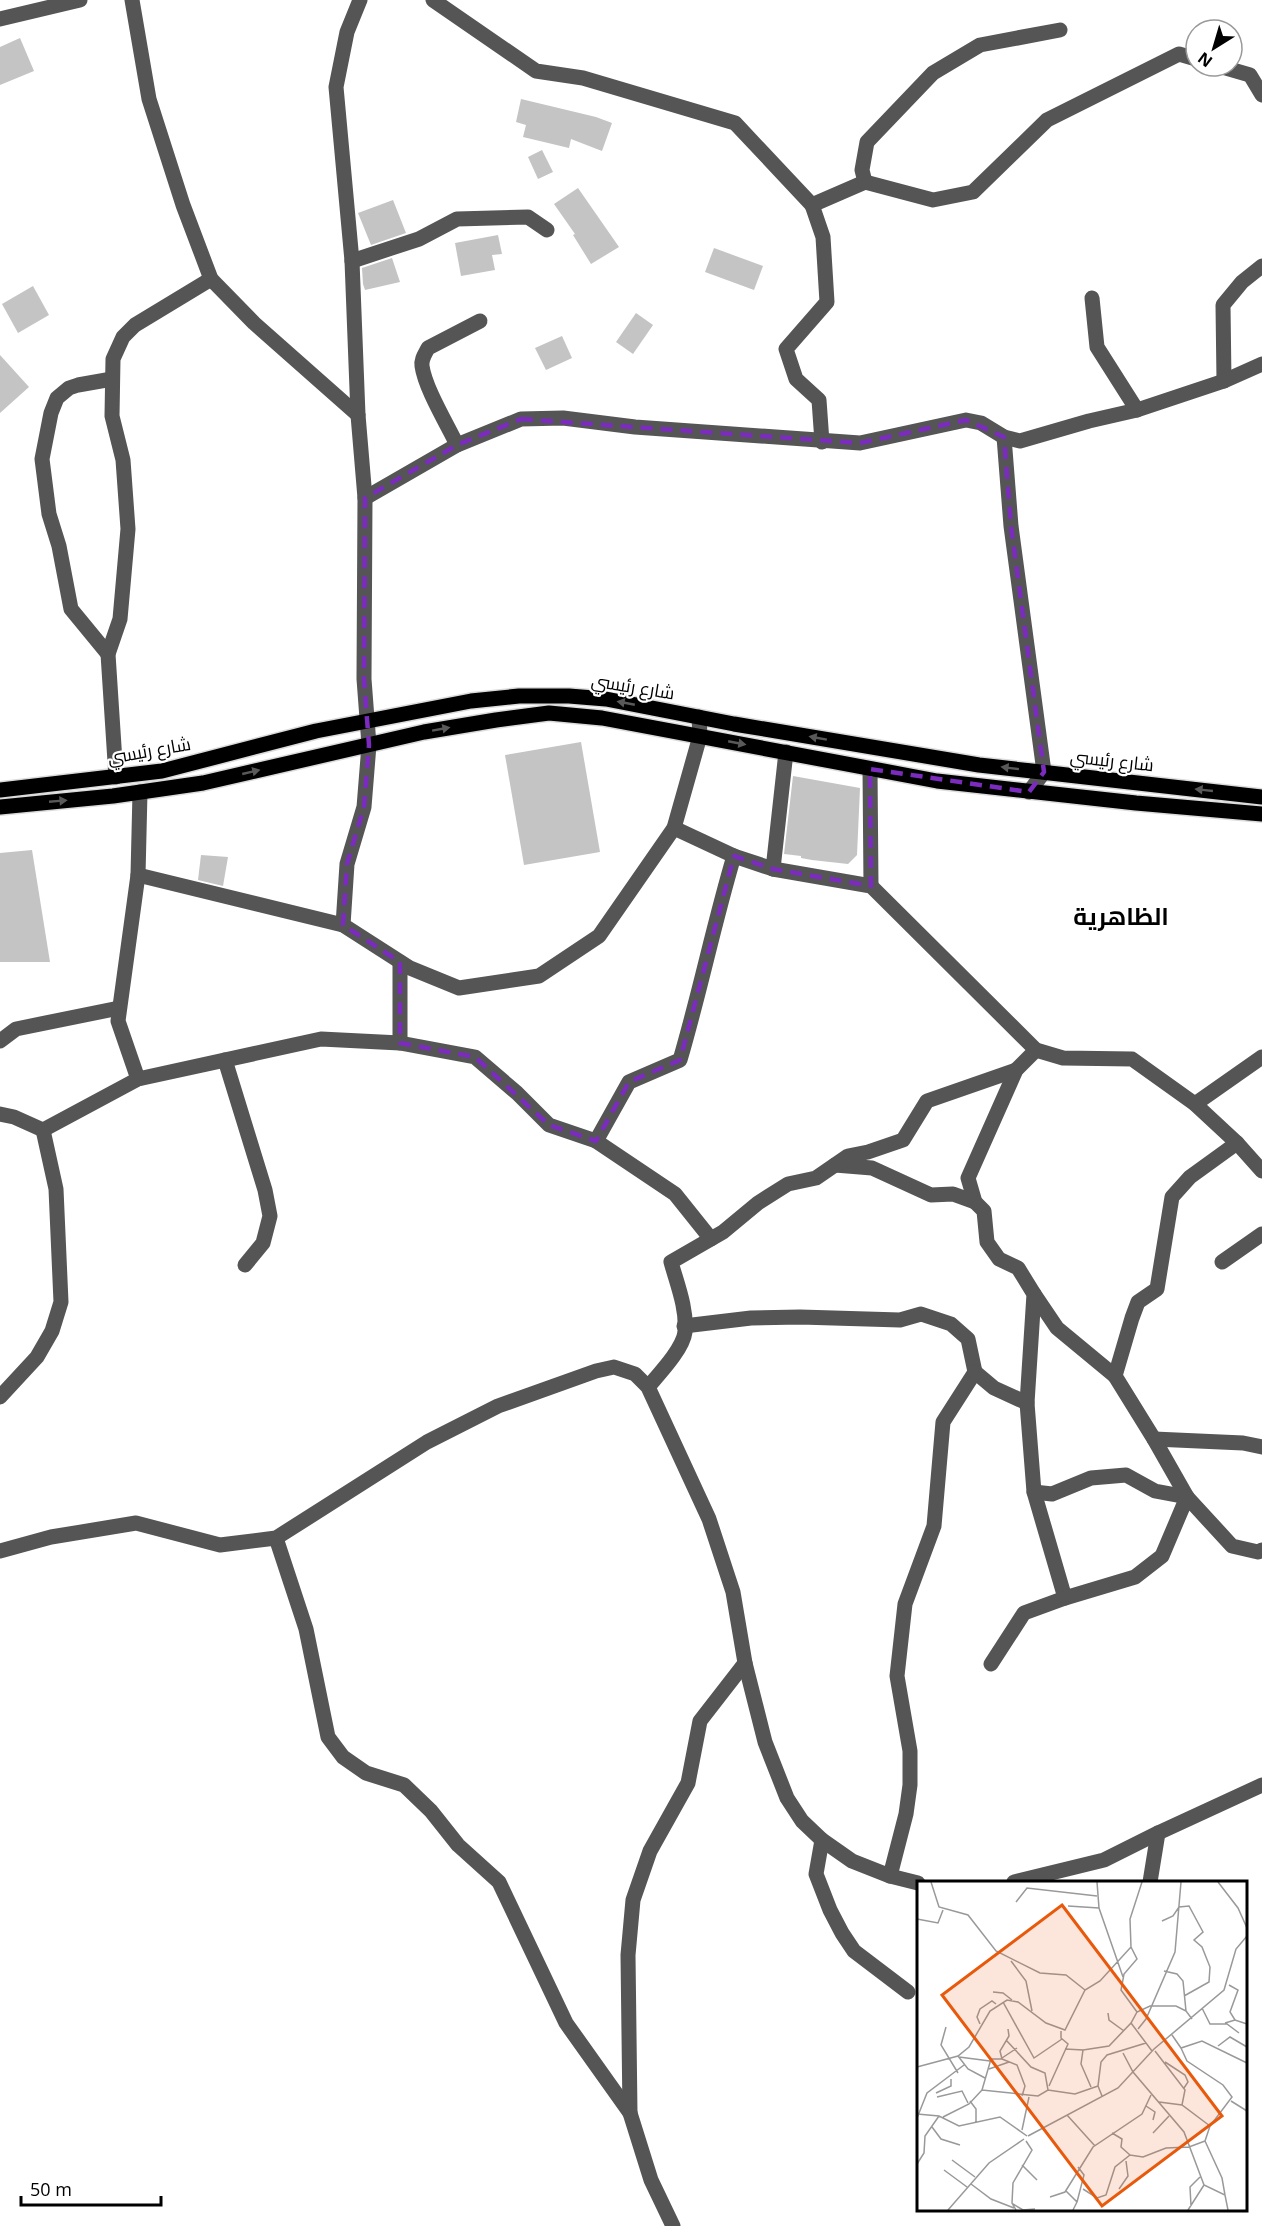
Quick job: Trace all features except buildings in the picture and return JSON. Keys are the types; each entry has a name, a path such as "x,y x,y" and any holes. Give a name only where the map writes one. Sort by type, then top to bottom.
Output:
{"main road":[{"name":"شارع رئيسي","path":"0,790 162,771 316,730 471,701 519,696 569,696 606,699 979,765 1262,797"},
{"name":"شارع رئيسي","path":"0,807 203,783 424,732 549,713 602,718 937,781 1262,814"}],"street":[{"path":"0,19 80,0"},
{"path":"132,0 149,99 183,205 212,279 254,322 358,415"},
{"path":"343,925 347,864 364,807 369,745 364,679 365,498 358,415 352,261 336,87 347,32 360,0"},
{"path":"433,0 536,71 583,78 735,123 812,206 823,237 827,302 786,350 796,379 819,400 822,442"},
{"path":"865,182 862,170 867,142 933,73 980,45 1060,30"},
{"path":"812,206 865,182 933,200 973,192 1047,120 1179,54 1184,55"},
{"path":"1244,73 1250,75 1262,95"},
{"path":"352,261 419,239 457,219 528,217 547,230"},
{"path":"1224,381 1223,305 1242,282 1262,266"},
{"path":"116,777 108,654 120,619 128,529 123,460 112,416 112,363 115,352 128,331 212,279"},
{"path":"1092,298 1097,347 1137,410"},
{"path":"458,445 426,381 422,364 428,348 480,321"},
{"path":"365,498 458,445 521,419 553,418 822,442 860,443 966,420 981,423 1004,437 1020,441 1137,410 1224,381 1262,364"},
{"path":"108,654 71,609 59,546 49,514 42,459 51,413 57,398 69,388 112,379"},
{"path":"1004,437 1011,526 1044,772 1029,792"},
{"path":"138,875 343,925 410,968 459,988 539,976 599,936 674,828 700,736 699,717"},
{"path":"773,869 786,752"},
{"path":"870,769 872,886"},
{"path":"138,1079 118,1021 138,875 140,792"},
{"path":"674,828 734,856 773,869 872,886 1036,1050 1063,1058 1132,1059 1195,1104 1237,1143 1262,1171"},
{"path":"596,1141 629,1082 680,1060 734,856"},
{"path":"400,962 400,1043"},
{"path":"0,1041 16,1029 120,1008"},
{"path":"43,1130 138,1079 321,1039 400,1043 475,1058 517,1093 549,1125 596,1141 675,1194 711,1239"},
{"path":"1036,1050 1016,1070 969,1178 975,1202 984,1212 987,1242 999,1259 1018,1268 1057,1328 1115,1376 1187,1497 1232,1545 1258,1552 1262,1550"},
{"path":"1195,1104 1262,1057"},
{"path":"225,1060 265,1190 270,1216 263,1243 245,1265"},
{"path":"648,1387 669,1361 685,1334 683,1305 671,1262 723,1232 758,1203 788,1184 816,1178 848,1156 903,1140 927,1101 1016,1070"},
{"path":"0,1114 14,1117 43,1130"},
{"path":"0,1397 37,1357 52,1331 61,1302 56,1189 43,1130"},
{"path":"1115,1376 1138,1302 1157,1289 1172,1197 1190,1177 1237,1143"},
{"path":"835,1165 872,1168 931,1195 953,1194 975,1202"},
{"path":"1222,1262 1262,1234"},
{"path":"1034,1294 1027,1403 1034,1492 1065,1598"},
{"path":"684,1326 761,1318 900,1320 921,1314 951,1324 968,1339 975,1372 994,1388 1027,1403"},
{"path":"0,1551 51,1537 136,1523 220,1545 276,1538 427,1442 498,1406 596,1371 614,1367 635,1374 648,1387 709,1519 733,1592 745,1663 765,1742 787,1798 802,1821 822,1840 852,1861 890,1876 917,1883"},
{"path":"890,1876 906,1814 910,1785 910,1751 897,1676 905,1604 934,1526 943,1422 975,1372"},
{"path":"1154,1439 1243,1443 1262,1447"},
{"path":"1034,1492 1052,1494 1091,1478 1126,1475 1155,1491 1187,1497"},
{"path":"991,1664 1024,1613 1135,1577 1162,1556 1187,1497"},
{"path":"276,1538 306,1629 328,1737 344,1757 366,1773 404,1785 431,1811 458,1845 498,1882 566,2023 630,2113"},
{"path":"673,2226 651,2180 630,2113 628,1955 633,1900 650,1851 688,1783 699,1721 745,1663"},
{"path":"1018,1881 1104,1860 1262,1785"},
{"path":"1150,1881 1158,1833"},
{"path":"822,1840 816,1874 842,1934 854,1951 908,1992"}],"highlighted area":[{"path":"521,419 860,443 966,420 1004,437 1011,526 1044,772 1029,792 870,769 871,886 773,869 734,856 680,1060 629,1082 596,1141 549,1125 475,1057 400,1043 400,962 343,925 347,864 364,807 369,745 364,679 365,498 457,445"}],"district":[{"name":"الظاهرية","path":"1121,915"}]}
